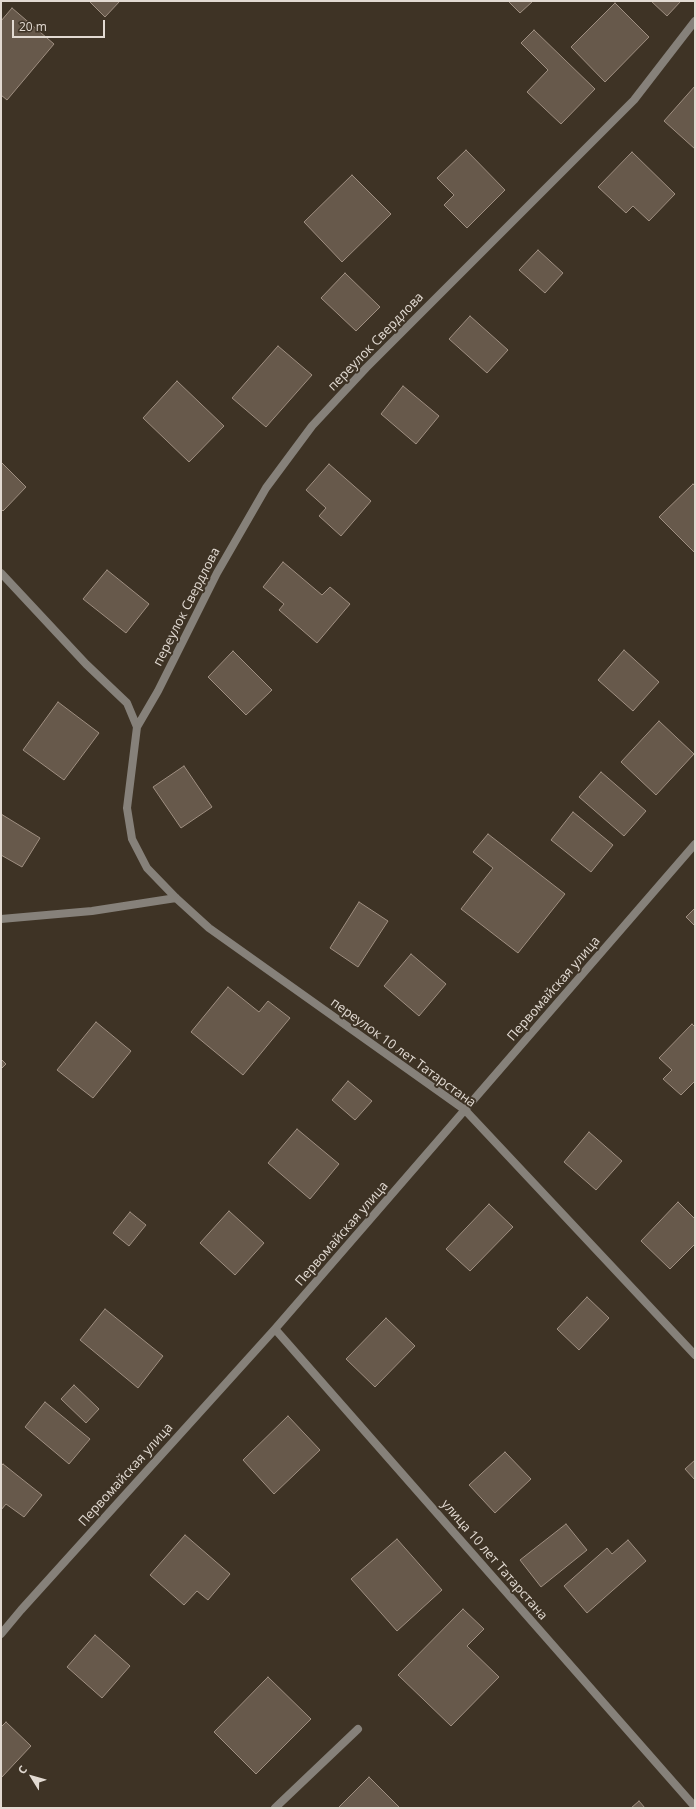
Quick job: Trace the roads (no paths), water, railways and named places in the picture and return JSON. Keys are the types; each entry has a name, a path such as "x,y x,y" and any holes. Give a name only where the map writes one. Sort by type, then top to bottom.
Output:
{"street":[{"name":"переулок Свердлова","path":"137,727 158,691 228,554 266,488 312,426 366,368 634,100 695,21"},
{"name":"переулок 10 лет Татарстана","path":"1,573 86,664 127,703 137,727 127,808 132,839 147,868 208,928 465,1110 695,1355"},
{"name":"Первомайская улица","path":"1,1634 275,1329 695,844"},
{"path":"1,920 92,912 176,898"},
{"name":"улица 10 лет Татарстана","path":"275,1329 695,1807"},
{"path":"275,1808 358,1730"}]}
